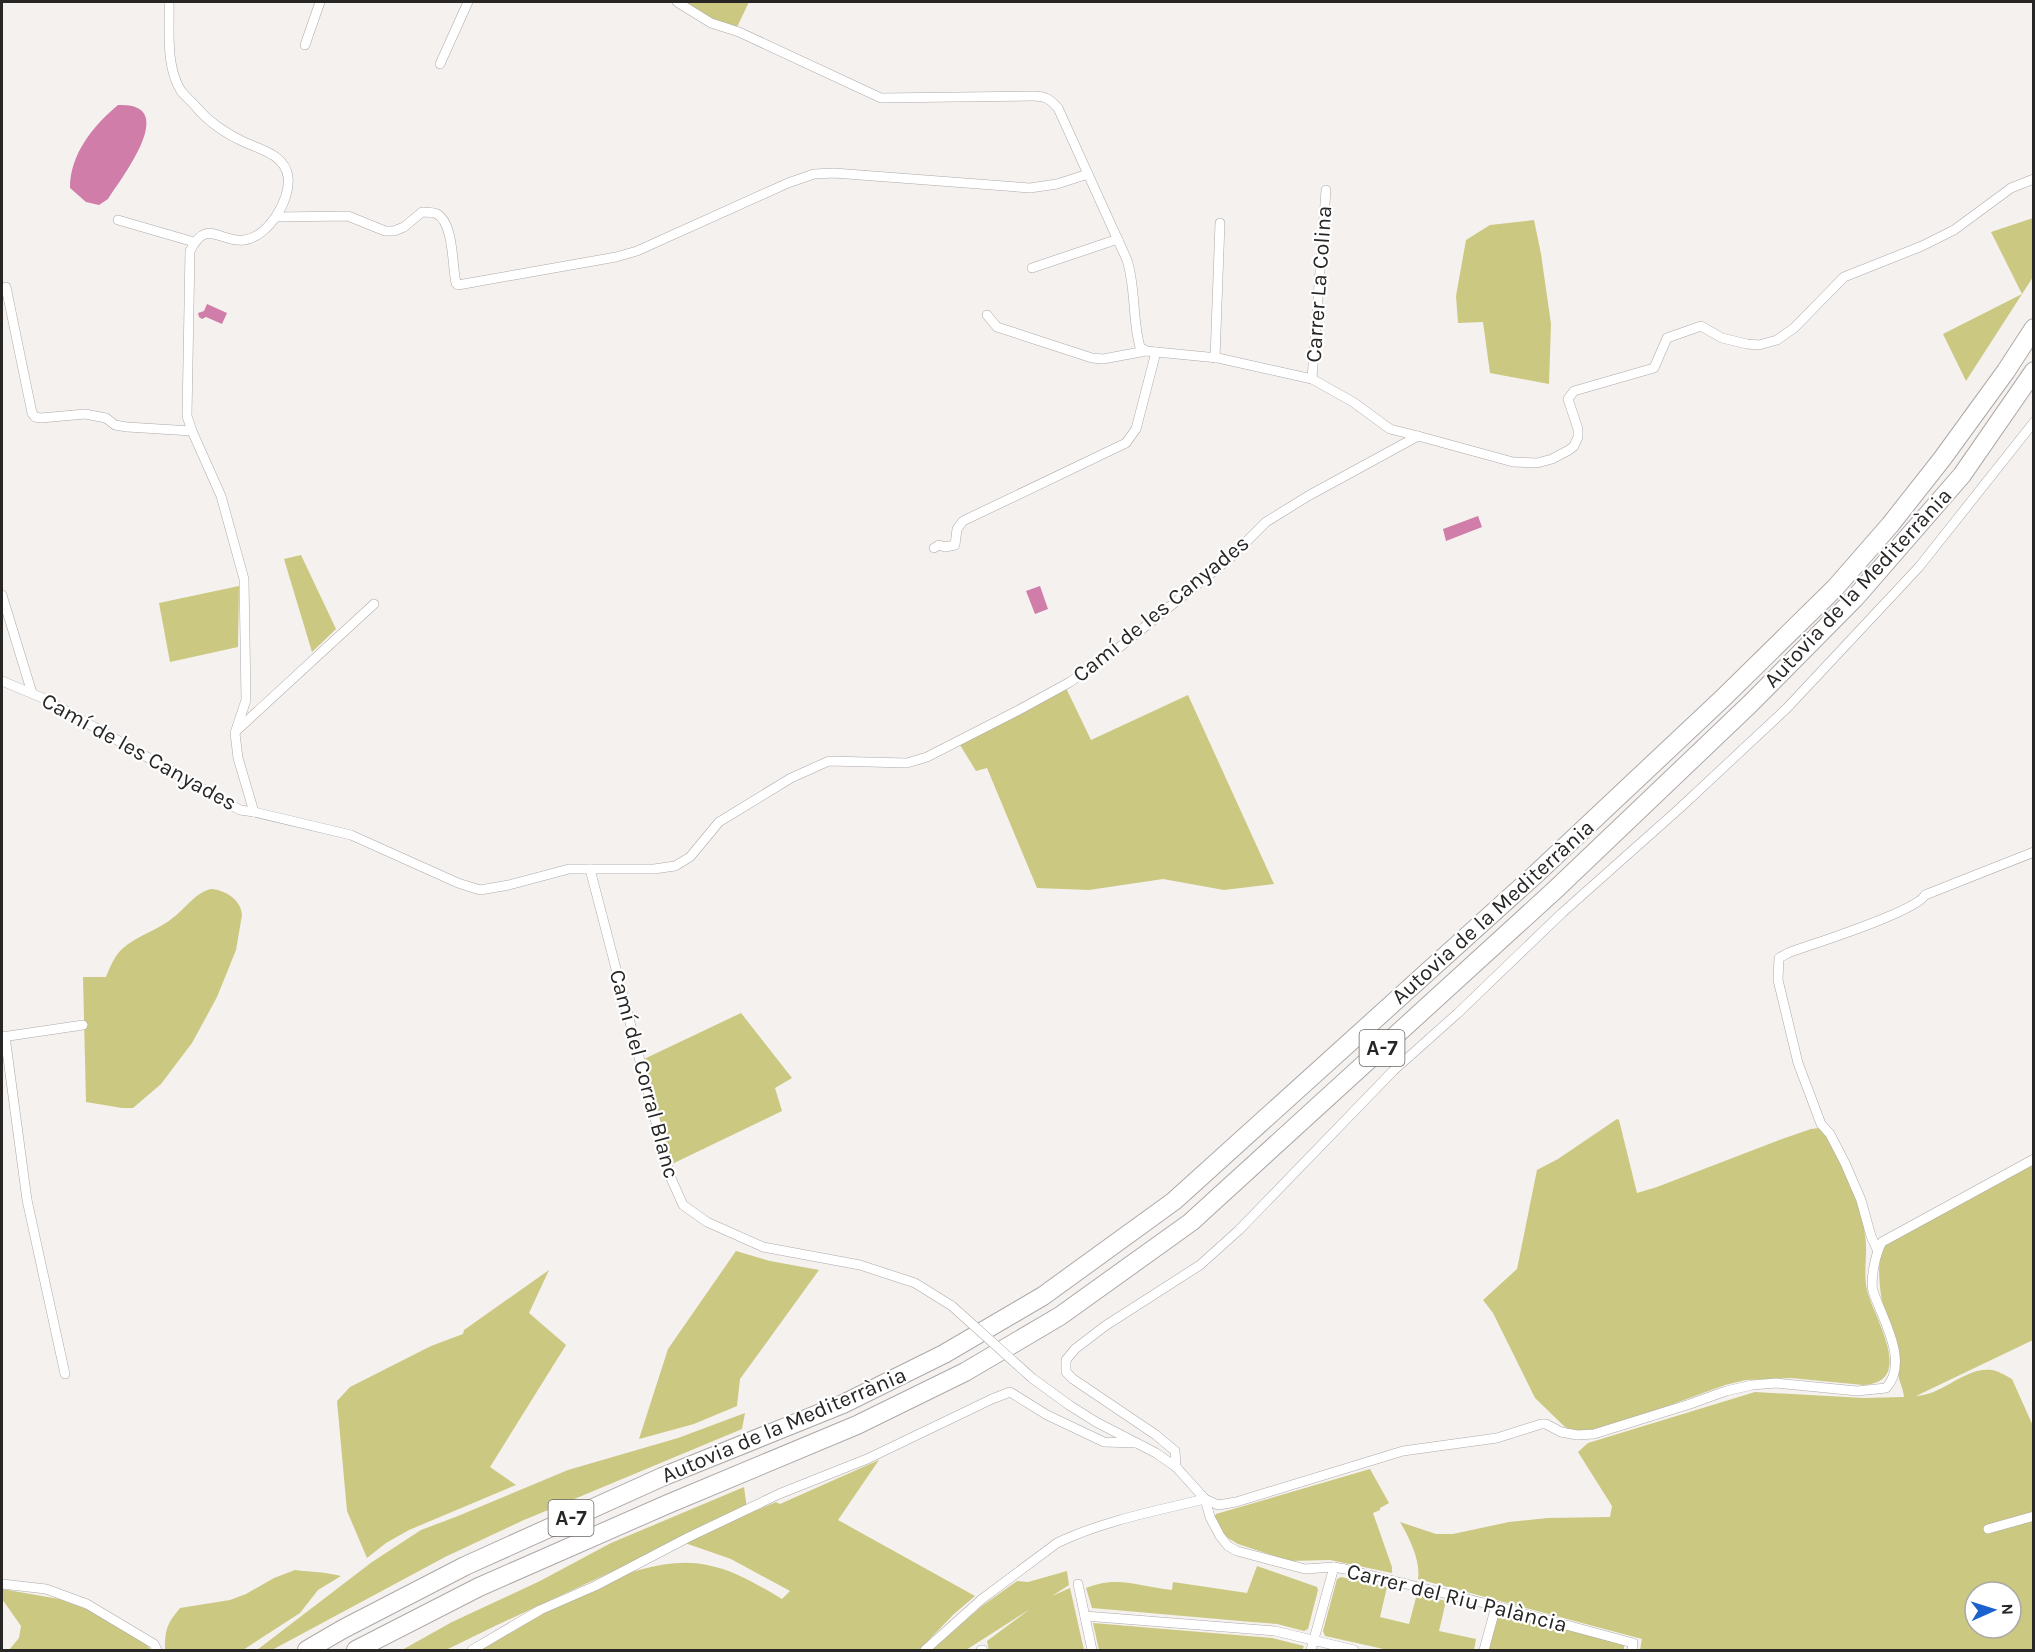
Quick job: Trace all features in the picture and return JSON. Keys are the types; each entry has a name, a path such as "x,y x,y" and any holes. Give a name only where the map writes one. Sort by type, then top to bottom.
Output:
{"highway":[{"name":"Autovia de la Mediterrània","path":"307,1650 465,1566 662,1477 843,1404 944,1354 1043,1296 1174,1202 1545,865 1723,698 1835,588 1890,525 1942,459 2034,328"},
{"name":"Autovia de la Mediterrània","path":"356,1650 479,1587 668,1504 857,1425 965,1372 1060,1316 1191,1222 1556,889 1758,696 1855,597 1962,475 2034,371"}],"street":[{"path":"169,2 171,58 180,89 202,114 222,130 282,162 288,177 283,202 276,217 265,229 249,239 241,240 213,233 200,236 190,251 187,416 221,496 244,579 246,700 235,733 238,758 254,812"},
{"path":"304,45 320,2"},
{"path":"440,64 468,2"},
{"path":"677,2 711,23 738,32 881,98 1043,96 1051,99 1058,108 1131,270 1137,337 1140,347 1146,351"},
{"path":"276,217 348,216 385,231 394,231 404,227 423,212 436,214 445,221 449,231 454,274 458,285 605,259 637,251 788,183 814,174 846,173 1030,188 1057,184 1088,174"},
{"path":"987,315 997,327 1092,358 1103,359 1146,351 1215,358 1312,379 1353,402 1390,429 1513,462 1537,463 1552,459 1574,446 1578,437 1578,429 1568,399 1574,391 1653,368 1667,338 1701,326 1722,338 1747,344 1759,345 1777,340 1794,328 1844,277 1922,246 1954,230 2011,188 2034,179"},
{"name":"Carrer La Colina","path":"1312,379 1326,190"},
{"path":"118,220 194,242"},
{"path":"1215,358 1220,223"},
{"path":"1032,268 1118,239"},
{"path":"6,287 32,414 35,417 85,414 106,418 115,425 192,431"},
{"path":"934,548 939,544 945,547 955,545 957,529 963,522 1126,443 1136,429 1156,352"},
{"path":"2034,422 1919,567 1787,708 1393,1071 1239,1230 1200,1265 1105,1326 1075,1349 1066,1360 1066,1372 1156,1435 1175,1451 1176,1467 1205,1499 1218,1504 1236,1502 1403,1451 1497,1438 1541,1424 1546,1424 1561,1432 1577,1435 1594,1434 1726,1391 1752,1385 1776,1383 1857,1391 1886,1388 1895,1373 1895,1359 1887,1324 1872,1289 1877,1249 1882,1242 2034,1159"},
{"name":"Camí de les Canyades","path":"2,681 32,693 240,810 351,835 458,883 480,890 569,869 654,869 675,866 690,857 719,822 800,774 829,761 908,764 927,757 1070,682 1116,650 1231,556 1266,522 1308,496 1418,436"},
{"path":"2,594 32,693"},
{"path":"235,733 374,604"},
{"path":"1877,1249 1861,1200 1830,1134 1821,1124 1798,1063 1778,980 1779,958 1895,914 1922,900 1925,895 2034,852"},
{"name":"Camí del Corral Blanc","path":"590,869 670,1176 683,1204 707,1222 763,1247 860,1265 915,1283 952,1306 1032,1378 1078,1411 1176,1467"},
{"path":"65,1374 27,1200 3,1037 83,1025"},
{"path":"472,1650 540,1610 595,1586 689,1537 779,1494 867,1459 1010,1392 1047,1415 1104,1442 1136,1443"},
{"path":"925,1650 982,1599 1057,1543 1070,1536 1123,1519 1205,1499"},
{"name":"Carrer del Riu Palància","path":"1205,1499 1209,1517 1220,1536 1228,1546 1237,1551 1305,1569 1334,1567 1496,1606 1633,1647"},
{"path":"1988,1529 2034,1516"},
{"path":"1312,1646 1334,1567"},
{"path":"2,1584 46,1589 87,1604 154,1644 158,1650"},
{"path":"1078,1584 1092,1650"},
{"path":"1484,1650 1496,1606"},
{"path":"1085,1616 1275,1631 1312,1646 1354,1650"}],"shaded area":[{"path":"684,2 749,2 737,27 712,19"},
{"path":"118,105 136,107 145,115 146,128 142,143 108,199 99,205 86,202 70,188 74,164 92,132"},
{"path":"2033,218 2033,277 1966,381 1943,334 2022,294 1991,232"},
{"path":"1534,220 1551,324 1549,384 1490,373 1483,322 1458,323 1456,296 1466,240 1490,225"},
{"path":"207,304 227,313 222,324 206,317 202,319 199,317 198,313 204,311"},
{"path":"1478,516 1482,527 1446,541 1443,529"},
{"path":"301,555 336,629 312,652 284,559"},
{"path":"239,586 238,647 170,662 159,603"},
{"path":"1040,586 1048,609 1035,614 1026,591"},
{"path":"1066,688 1091,740 1188,695 1274,884 1224,890 1163,879 1089,890 1037,888 987,768 976,771 960,745"},
{"path":"211,889 222,891 236,900 242,915 236,950 217,997 192,1043 161,1084 133,1108 86,1102 83,977 106,977 114,959 122,949 168,922 196,897"},
{"path":"741,1013 792,1078 775,1088 782,1111 672,1164 644,1059"},
{"path":"1617,1119 1637,1193 1782,1139 1820,1128 1828,1136 1860,1209 1866,1242 1867,1290 1888,1346 1890,1361 1887,1373 1879,1381 1863,1385 1791,1378 1746,1380 1586,1432 1573,1431 1565,1427 1535,1398 1493,1313 1483,1300 1517,1269 1537,1170 1558,1159"},
{"path":"2033,1164 2033,1340 1916,1396 1935,1391 1981,1370 1996,1371 2012,1379 2033,1426 2033,1650 1640,1650 1642,1639 1418,1579 1416,1557 1400,1522 1436,1534 1453,1534 1509,1522 1548,1518 1610,1517 1612,1506 1578,1452 1588,1443 1755,1392 1864,1398 1904,1397 1880,1290 1880,1258 1883,1245"},
{"path":"736,1251 770,1261 819,1270 740,1379 737,1406 694,1424 639,1439 668,1349"},
{"path":"549,1270 529,1313 566,1345 490,1467 516,1485 409,1530 386,1543 367,1558 347,1511 337,1401 350,1387 431,1346 463,1334 464,1330"},
{"path":"745,1413 742,1429 524,1520 445,1557 272,1650 257,1650 372,1562 421,1530 568,1470 678,1438"},
{"path":"879,1460 838,1520 975,1596 919,1650 481,1650 590,1589 620,1576 650,1567 679,1563 717,1567 746,1579 782,1599 790,1591 731,1559 685,1543 717,1527 776,1502 780,1504"},
{"path":"1370,1469 1389,1503 1373,1513 1392,1567 1392,1573 1330,1560 1289,1561 1238,1544 1221,1531 1214,1518 1216,1514"},
{"path":"744,1487 747,1509 446,1650 402,1650 452,1622 540,1581 611,1543"},
{"path":"1257,1566 1317,1587 1308,1629 1304,1631 1277,1624 1092,1608 1086,1588 1119,1582 1172,1590 1173,1582 1247,1593"},
{"path":"295,1570 341,1576 318,1590 300,1613 243,1650 165,1650 168,1627 180,1608 230,1600"},
{"path":"1067,1571 1069,1585 1052,1596 1070,1588 1084,1650 989,1650 987,1641 1030,1609 966,1650 932,1650 982,1606 1017,1581 1028,1582"},
{"path":"1341,1577 1387,1587 1380,1617 1409,1624 1417,1594 1446,1601 1439,1631 1476,1639 1474,1650 1388,1650 1325,1636 1323,1631 1337,1579"},
{"path":"2,1589 59,1599 89,1610 143,1641 151,1650 9,1650 19,1638 21,1626 2,1599"},
{"path":"1498,1613 1624,1643 1624,1650 1489,1650"},
{"path":"1093,1623 1272,1638 1304,1646 1302,1650 1099,1650"}]}
